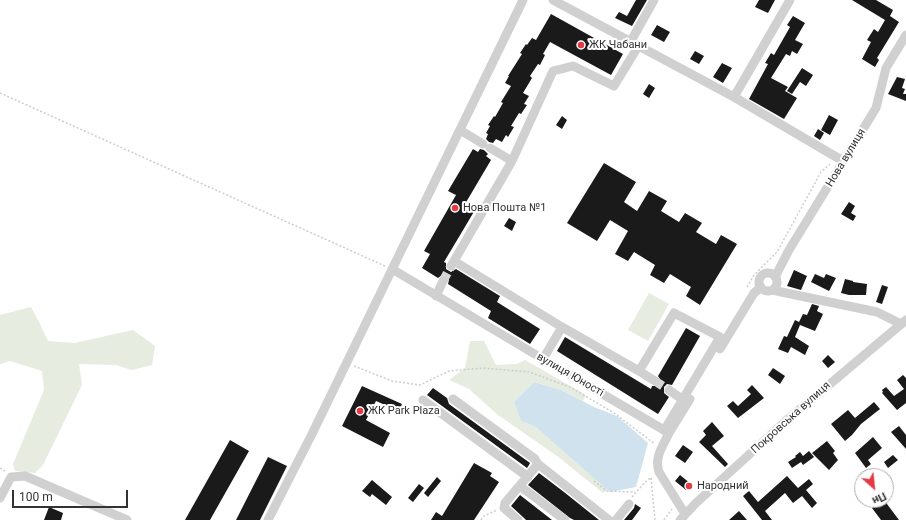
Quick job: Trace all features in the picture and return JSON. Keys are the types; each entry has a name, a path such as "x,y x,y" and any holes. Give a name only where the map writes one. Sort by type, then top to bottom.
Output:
{"street":[{"path":"268,520 347,363 524,0"},
{"path":"553,0 734,97 841,159"},
{"path":"654,0 614,86 573,66 553,71 512,160 453,264 655,381"},
{"path":"734,97 790,0"},
{"name":"Нова вулиця","path":"776,277 789,250 841,159 876,108 886,68 906,35"},
{"path":"460,130 512,160"},
{"name":"вулиця Юності","path":"392,269 667,431"},
{"path":"772,290 775,288 777,283 776,277 770,274 765,274 760,279 761,287 766,291 772,290 877,312 903,322"},
{"path":"436,296 443,281"},
{"path":"667,431 754,293 761,287"},
{"path":"639,371 674,313 720,337 682,399 657,457 657,465 654,475 683,517"},
{"name":"Покровська вулиця","path":"683,517 787,420 903,322"},
{"path":"543,359 562,327"},
{"path":"669,390 682,399"},
{"path":"453,399 535,459 538,464 609,520"},
{"path":"423,400 528,477"},
{"path":"518,520 504,508 505,503 538,464"},
{"path":"0,498 10,477 25,476 127,520"},
{"path":"520,486 565,520"},
{"path":"616,520 630,500"}],"path":[{"path":"0,93 392,269"},
{"path":"746,289 754,276 777,252 821,172 841,159"},
{"path":"347,363 392,381 420,385 449,371 483,368 530,372 570,387 614,413 655,444 656,442"},
{"path":"654,475 656,483"},
{"path":"630,500 635,492 654,475"},
{"path":"654,475 655,520"},
{"path":"594,482 607,491 635,492"},
{"path":"481,520 484,516 491,512 504,508"},
{"path":"664,520 673,508"}],"shaded area":[{"path":"649,293 669,304 648,341 628,330"},
{"path":"31,307 48,341 75,343 133,330 155,346 152,365 132,370 116,365 79,364 82,385 43,465 35,473 15,471 13,464 44,390 42,371 10,361 0,364 0,315"},
{"path":"470,341 484,341 496,365 517,364 525,360 586,395 583,401 561,390 534,382 514,402 521,421 536,427 611,488 603,493 557,456 498,415 469,389 449,380 465,368"}],"water":[{"path":"534,382 561,390 594,407 617,416 648,443 636,487 610,492 536,427 521,421 514,402"}],"building":[{"path":"636,0 647,0 632,26 615,18 619,12 627,16"},
{"path":"759,0 775,0 768,13 755,7"},
{"path":"852,0 876,0 893,10 890,16 899,22 877,58 879,60 875,67 862,59 871,42 867,40 874,29 878,32 885,20"},
{"path":"551,14 623,54 611,75 550,42 543,54 545,55 540,65 538,64 530,76 532,78 523,93 529,96 524,104 527,105 521,114 519,113 511,126 514,127 508,137 506,135 502,142 496,139 493,143 489,142 486,139 488,134 486,133 490,126 488,125 494,116 495,117 503,103 501,102 511,86 505,83 508,76 522,54 520,53 526,44 527,45 532,38 536,40"},
{"path":"793,16 805,23 795,40 803,44 797,54 792,51 790,56 786,54 771,78 788,87 785,91 797,98 784,119 749,99 768,64 765,63 771,53 774,55 790,27 787,25"},
{"path":"657,25 670,32 664,42 651,35"},
{"path":"695,51 704,56 699,64 690,59"},
{"path":"722,63 732,68 723,83 713,77"},
{"path":"802,68 813,75 806,86 800,82 792,94 787,91"},
{"path":"897,77 905,79 902,88 905,89 903,94 906,94 906,101 888,94"},
{"path":"649,84 655,88 649,98 643,94"},
{"path":"829,115 838,120 830,135 821,130"},
{"path":"562,116 567,120 562,129 556,125"},
{"path":"818,129 824,133 820,140 814,136"},
{"path":"473,149 478,152 480,149 484,150 488,154 486,156 491,160 465,204 475,210 444,262 446,263 446,269 451,272 456,269 500,296 497,302 540,329 530,344 488,318 491,311 448,284 449,280 446,276 442,275 438,278 422,268 430,254 424,251 456,195 448,191"},
{"path":"604,163 636,182 624,202 637,211 649,191 667,201 661,211 679,222 685,213 702,223 696,232 716,244 721,235 737,244 700,305 686,296 691,287 670,274 664,283 650,275 655,265 634,252 628,261 615,254 628,231 610,220 597,241 567,223"},
{"path":"849,202 855,206 851,213 856,216 853,221 841,214"},
{"path":"509,218 516,222 512,231 504,226"},
{"path":"794,270 807,276 801,290 787,286"},
{"path":"815,274 824,278 826,274 836,278 829,291 811,282"},
{"path":"845,279 867,284 866,295 849,295 841,293"},
{"path":"882,285 888,287 882,304 876,302"},
{"path":"812,304 819,306 817,311 823,314 815,331 800,325 795,337 809,346 805,355 791,347 788,353 778,349 784,336 787,337 795,320 799,322 803,314 807,315"},
{"path":"686,328 700,336 672,385 667,384 664,387 664,393 669,397 658,414 557,351 565,337 651,389 652,386 657,386 660,384 660,379 658,376"},
{"path":"828,355 835,362 828,368 822,361"},
{"path":"773,368 785,376 780,384 768,375"},
{"path":"903,375 906,378 906,403 897,410 882,393 882,390 886,387 894,396 904,389 897,380"},
{"path":"752,385 764,398 738,418 727,406 733,401 738,406 751,394 747,390"},
{"name":"ЖК Park Plaza","path":"362,386 402,404 399,411 376,401 366,420 390,433 383,447 342,426"},
{"path":"433,388 447,398 449,404 530,463 527,468 427,395"},
{"path":"874,402 880,409 861,424 845,441 831,424 848,410 855,418"},
{"path":"712,422 724,436 712,446 728,464 725,467 699,442 706,435 703,431"},
{"path":"899,426 906,435 906,449 891,432"},
{"path":"873,437 882,448 868,460 871,464 866,468 855,453"},
{"path":"230,440 249,451 210,520 185,520"},
{"path":"827,441 835,451 833,453 838,460 829,470 812,453"},
{"path":"683,445 693,452 685,463 675,456"},
{"path":"809,451 814,457 803,465 801,462 792,468 788,462 796,457 795,456 800,452 803,456"},
{"path":"893,455 898,460 888,468 884,462"},
{"path":"268,457 287,466 260,520 236,520"},
{"path":"474,463 492,473 490,476 499,482 474,520 431,520 436,512 442,516"},
{"path":"539,473 599,520 574,520 570,518 528,485"},
{"path":"680,475 691,484 686,490 675,481"},
{"path":"787,476 798,488 809,479 813,484 806,490 817,503 812,508 802,496 793,503 785,493 765,511 772,520 762,520 743,496 749,491 758,502"},
{"path":"437,477 441,481 428,497 424,493"},
{"path":"372,480 392,497 386,505 372,494 370,497 362,491"},
{"path":"419,484 424,488 413,502 408,498"},
{"path":"520,495 552,520 526,520 511,506"},
{"path":"635,504 641,508 632,520 624,520 634,508"},
{"path":"49,507 63,513 61,520 44,520"},
{"path":"872,508 890,508 899,520 881,520"},
{"path":"739,511 747,520 729,520"}],"tunnel":[{"path":"443,281 451,266"},
{"path":"655,381 669,390"}],"place":[{"name":"ЖК Чабани","path":"581,45"},
{"name":"Нова Пошта №1","path":"455,208"},
{"name":"ЖК Park Plaza","path":"360,411"},
{"name":"Народний","path":"689,486"}]}
